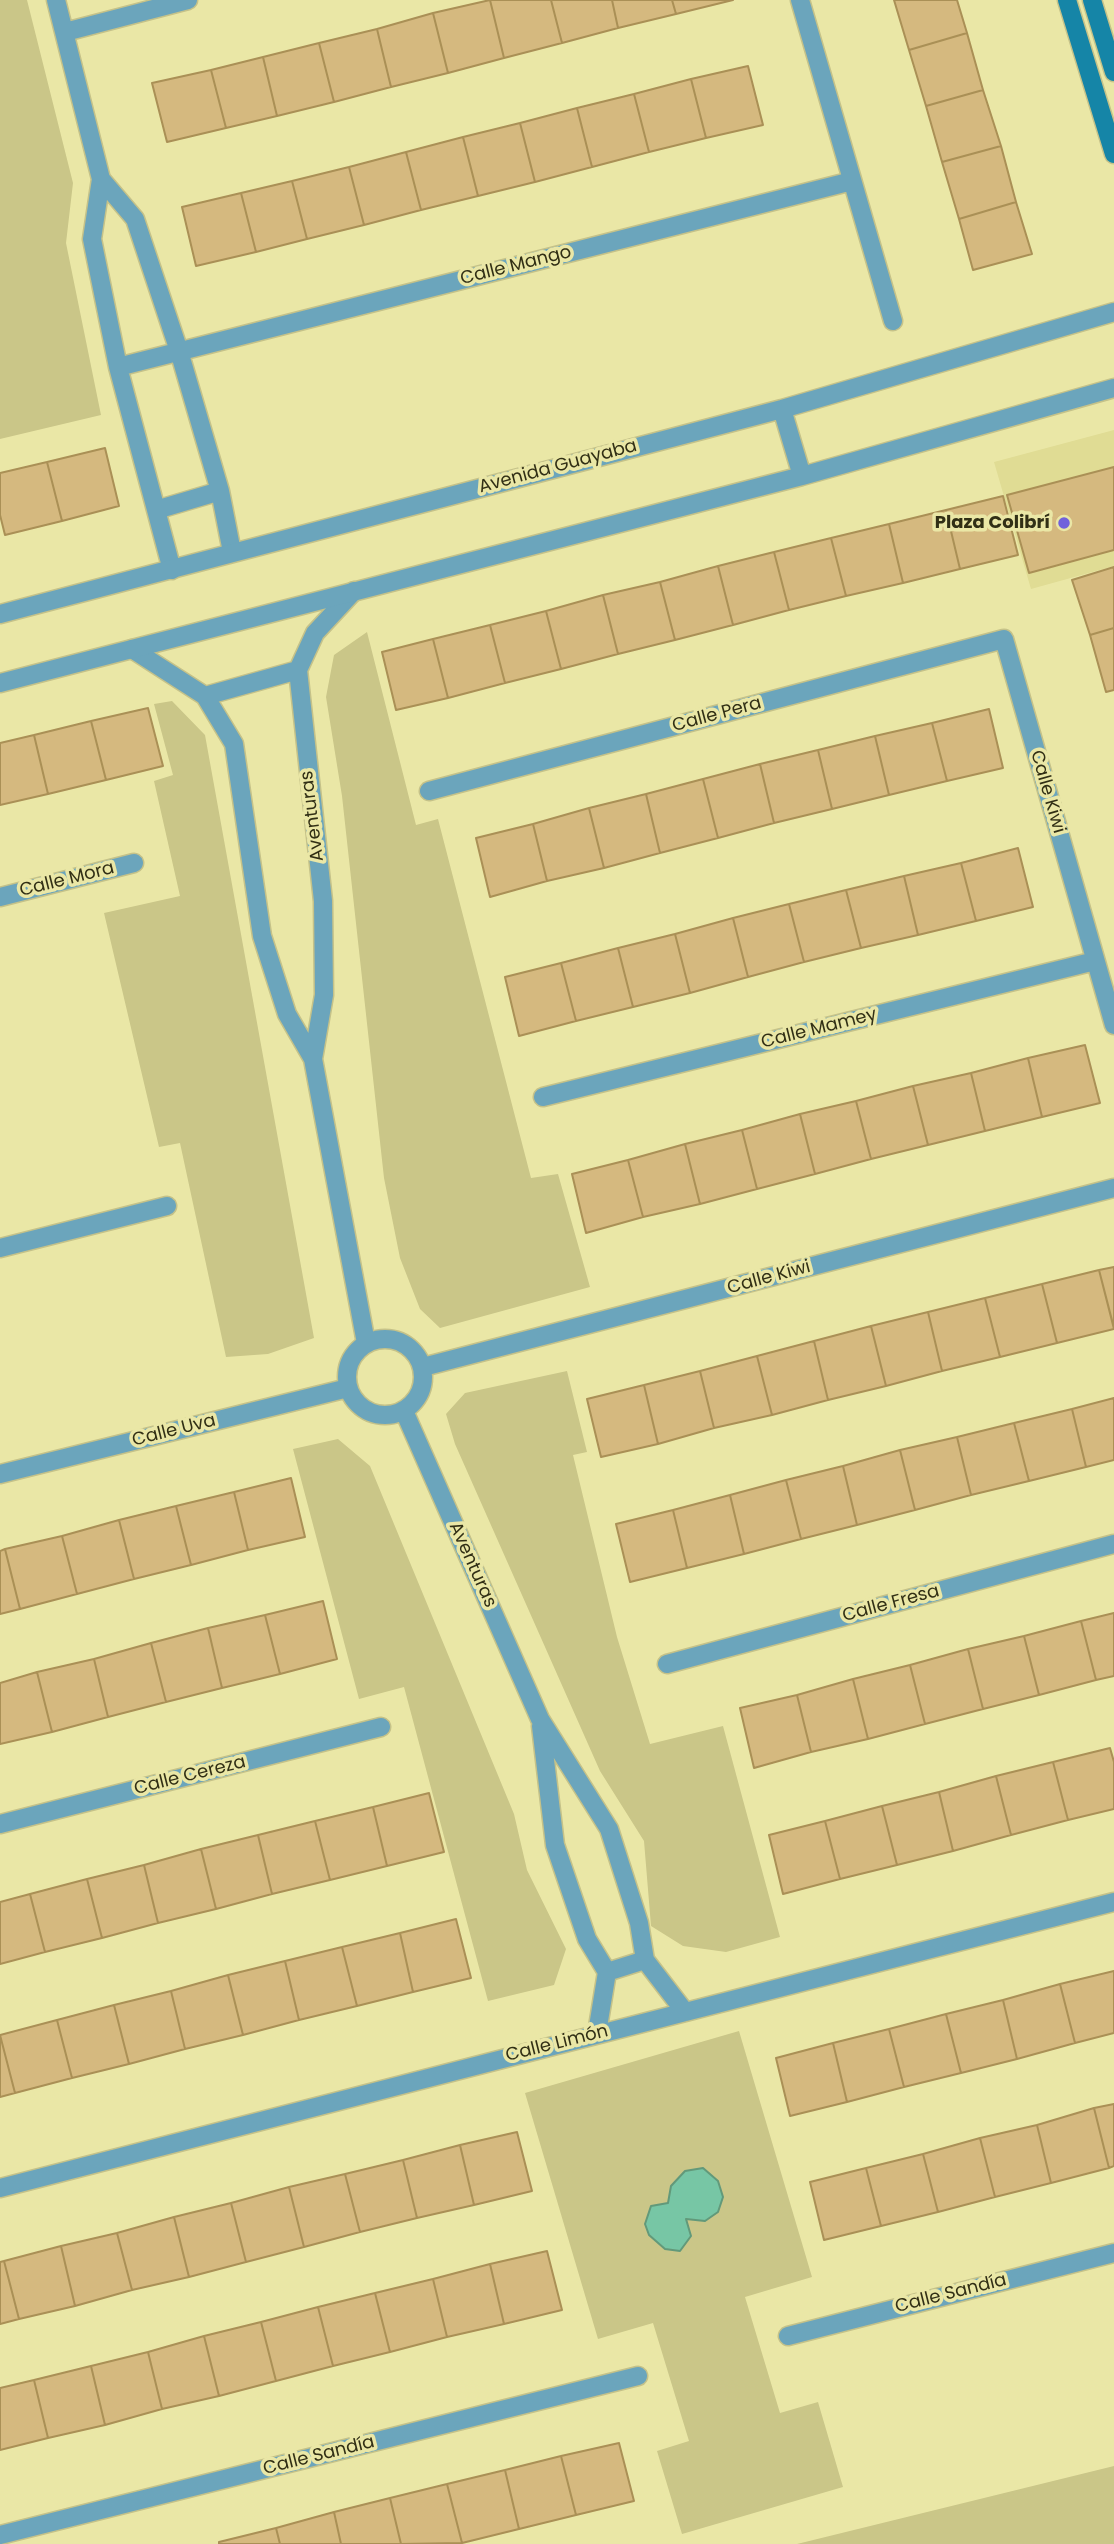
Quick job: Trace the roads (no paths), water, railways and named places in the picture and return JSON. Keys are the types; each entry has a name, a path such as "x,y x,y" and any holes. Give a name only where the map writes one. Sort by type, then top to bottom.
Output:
{"main road":[{"path":"1067,0 1114,154"},
{"path":"1092,0 1114,72"}],"street":[{"path":"57,0 101,179 92,239 118,367 172,570"},
{"path":"65,32 188,0"},
{"path":"800,0 893,321"},
{"path":"101,179 135,219 179,351 220,491 232,552"},
{"name":"Calle Mango","path":"118,367 852,181"},
{"name":"Avenida Guayaba","path":"0,614 782,409 1114,312"},
{"path":"0,683 802,476 1114,388"},
{"path":"782,409 802,476"},
{"path":"156,510 220,491"},
{"name":"Aventuras","path":"313,1059 324,995 323,901 298,670 314,633 354,592"},
{"name":"Calle Pera","path":"429,790 1004,639"},
{"name":"Calle Kiwi","path":"1004,639 1114,1025"},
{"name":"Aventuras","path":"132,649 205,696 234,744 262,936 287,1014 313,1059 366,1343"},
{"path":"205,696 298,670"},
{"name":"Calle Mora","path":"0,897 134,863"},
{"name":"Calle Mamey","path":"543,1097 1095,961"},
{"name":"Calle Kiwi","path":"423,1367 1114,1188"},
{"path":"0,1248 167,1206"},
{"path":"383,1338 401,1342 415,1352 423,1367 424,1384 417,1400 404,1411 387,1416 370,1413 356,1403 348,1388 347,1370 354,1354 366,1343 383,1338"},
{"name":"Calle Uva","path":"0,1474 348,1388"},
{"name":"Aventuras","path":"404,1411 540,1719 609,1829 639,1923 645,1960 685,2012"},
{"name":"Calle Fresa","path":"667,1664 1114,1544"},
{"name":"Aventuras","path":"540,1719 555,1845 587,1940 607,1972"},
{"name":"Calle Cereza","path":"0,1824 381,1727"},
{"name":"Calle Limón","path":"0,2188 1114,1902"},
{"path":"597,2034 607,1972 645,1960"},
{"name":"Calle Sandía","path":"788,2336 1114,2253"},
{"name":"Calle Sandía","path":"0,2535 638,2376"}],"place":[{"name":"Plaza Colibrí","path":"1064,523"}]}
